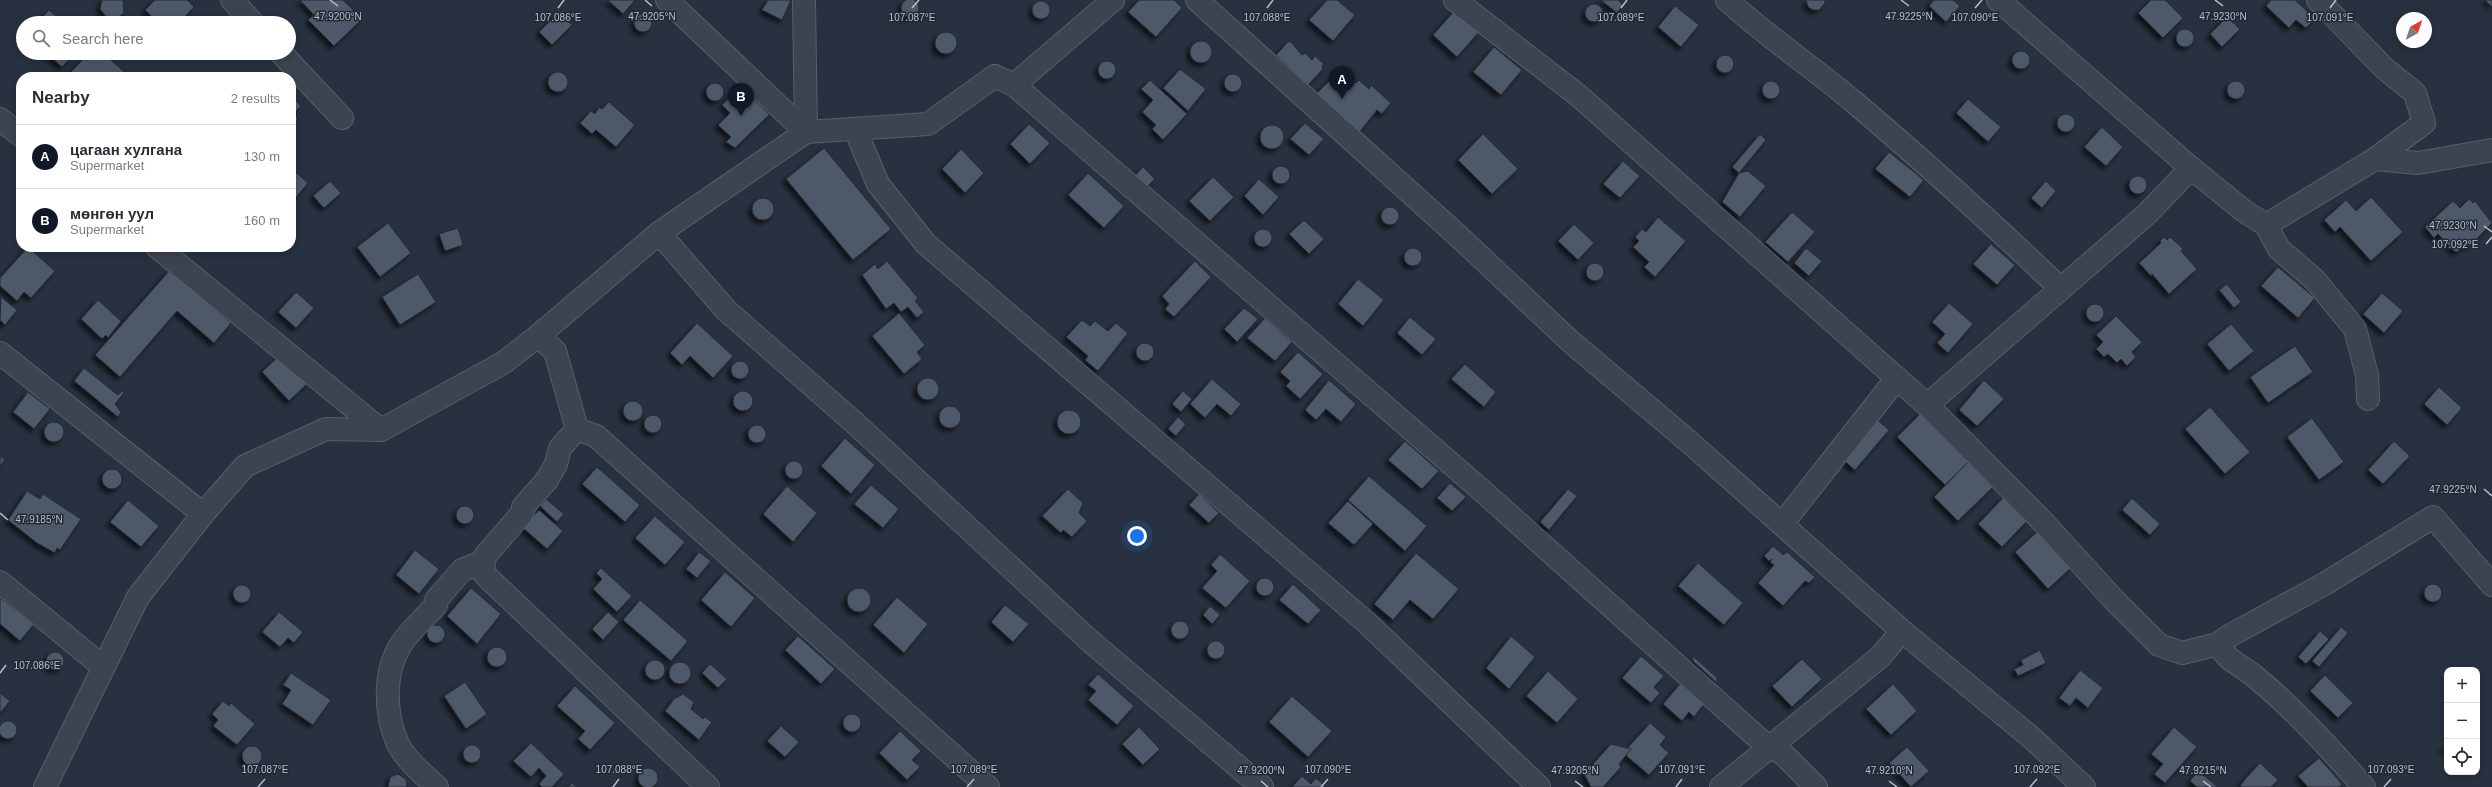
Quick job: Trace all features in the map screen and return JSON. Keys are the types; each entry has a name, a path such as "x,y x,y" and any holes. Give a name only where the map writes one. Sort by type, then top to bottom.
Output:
{"street":[{"path":"232,0 247,16"},
{"path":"668,0 806,132"},
{"path":"806,132 807,92 803,57 804,7 820,0"},
{"path":"1014,85 1113,0"},
{"path":"1197,0 1456,234 1570,341 1782,524 1902,632 2033,739 2084,787"},
{"path":"1455,0 1579,96 1927,405 2056,535 2115,601 2159,645 2182,653 2218,644 2229,636 2326,584 2433,517 2492,585"},
{"path":"1726,0 1760,30 1853,101 1920,158 2061,289"},
{"path":"1998,0 2191,168 2244,211 2266,225 2279,249 2315,280 2355,329 2367,375 2368,399"},
{"path":"2266,225 2375,159 2424,123 2415,93 2385,69 2318,0"},
{"path":"288,60 342,118"},
{"path":"44,787 102,666 138,597 203,514 245,466 326,430 381,430 502,363 538,336 659,233 806,132 928,124 995,76 1014,85 1480,488 1768,747 1782,753 1816,787"},
{"path":"0,119 16,132"},
{"path":"855,129 878,184 926,244 1366,622 1539,787"},
{"path":"2375,159 2418,162 2489,153"},
{"path":"1927,405 2147,214 2191,168"},
{"path":"659,233 726,310 857,425 1090,641 1262,787"},
{"path":"163,252 381,430"},
{"path":"538,336 554,351 577,430"},
{"path":"0,353 203,514"},
{"path":"1782,524 1897,378"},
{"path":"483,569 485,556 523,512 523,507 547,480 556,464 560,448 577,430"},
{"path":"577,430 596,436 988,787"},
{"path":"437,787 415,766 399,745 391,723 388,675 400,646 436,605 436,600 462,570 477,564 483,569 486,576 708,787"},
{"path":"0,582 102,666"},
{"path":"1722,787 1768,747 1880,657 1902,632"},
{"path":"2218,644 2228,659 2254,675 2333,752 2364,787"}],"building":[{"path":"910,-1 916,2 919,8 916,14 910,17 904,14 901,8 904,2"},
{"path":"102,0 123,0 124,13 120,16 105,16 100,9"},
{"path":"155,0 187,0 194,7 186,16 151,16 145,10"},
{"path":"300,0 343,0 362,19 334,46 308,20 314,15"},
{"path":"608,0 635,0 623,14"},
{"path":"768,0 791,0 782,20 762,10"},
{"path":"1139,0 1174,0 1182,8 1156,37 1128,12"},
{"path":"1327,0 1337,0 1355,15 1333,41 1309,20"},
{"path":"1601,0 1618,0 1623,5 1617,13"},
{"path":"1806,0 1825,0 1825,3 1819,10 1813,10 1808,7"},
{"path":"1934,0 1953,0 1960,6 1946,22 1929,6"},
{"path":"2151,0 2165,0 2183,18 2163,38 2138,13"},
{"path":"2271,0 2295,0 2315,19 2306,28 2296,20 2289,28 2266,6"},
{"path":"2485,0 2492,0 2492,7"},
{"path":"1037,1 1045,1 1050,6 1048,17 1045,19 1037,19 1032,14 1032,6"},
{"path":"1590,4 1598,4 1603,9 1601,20 1598,22 1590,22 1585,17 1585,9"},
{"path":"1675,6 1699,25 1681,47 1658,27"},
{"path":"49,10 56,16 43,16"},
{"path":"1455,10 1479,32 1457,57 1433,35"},
{"path":"559,12 572,25 552,45 539,32"},
{"path":"639,14 647,14 652,19 650,30 647,32 639,32 634,27 634,19"},
{"path":"2227,17 2240,29 2222,47 2210,34"},
{"path":"2181,29 2189,29 2194,34 2192,45 2189,47 2181,47 2176,42 2176,34"},
{"path":"946,32 954,35 957,43 954,51 946,54 938,51 935,43 938,35"},
{"path":"1201,41 1209,44 1212,52 1209,60 1201,63 1193,60 1190,52 1193,44"},
{"path":"1288,42 1291,42 1302,55 1305,53 1312,60 1315,56 1324,64 1322,66 1323,69 1308,85 1276,55"},
{"path":"1494,47 1522,70 1501,95 1473,72"},
{"path":"2017,51 2025,51 2030,56 2028,67 2025,69 2017,69 2012,64 2012,56"},
{"path":"1721,55 1729,55 1734,60 1732,71 1729,73 1721,73 1716,68 1716,60"},
{"path":"54,60 68,60 62,67"},
{"path":"82,60 111,60 124,72 71,72"},
{"path":"1103,61 1111,61 1116,66 1114,77 1111,79 1103,79 1098,74 1098,66"},
{"path":"1180,69 1206,89 1188,111 1163,88"},
{"path":"1340,70 1356,83 1359,80 1369,89 1371,85 1391,103 1382,114 1377,110 1358,134 1317,93"},
{"path":"558,72 565,75 568,82 565,89 558,92 551,89 548,82 551,75"},
{"path":"1229,74 1237,74 1242,79 1240,90 1237,92 1229,92 1224,87 1224,79"},
{"path":"1150,80 1187,114 1163,140 1152,129 1156,125 1142,112 1153,100 1141,89"},
{"path":"1767,81 1775,81 1780,86 1778,97 1775,99 1767,99 1762,94 1762,86"},
{"path":"2232,81 2240,81 2245,86 2243,97 2240,99 2232,99 2227,94 2227,86"},
{"path":"711,83 719,83 724,88 722,99 719,101 711,101 706,96 706,88"},
{"path":"740,86 769,114 774,110 735,148 726,142 731,137 718,125 730,113 722,105"},
{"path":"1968,99 2001,127 1988,142 1956,113"},
{"path":"296,100 301,106 296,111"},
{"path":"609,102 635,125 616,147 596,130 592,134 580,123 591,111 595,114 599,107 602,109"},
{"path":"2062,114 2070,114 2075,119 2073,130 2070,132 2062,132 2057,127 2057,119"},
{"path":"1305,123 1324,139 1309,155 1290,139"},
{"path":"1029,124 1050,143 1030,164 1010,144"},
{"path":"1272,125 1277,126 1283,132 1283,142 1277,148 1272,149 1267,148 1261,142 1260,137 1261,132 1267,126"},
{"path":"2102,127 2123,147 2106,166 2084,147"},
{"path":"1483,134 1518,169 1492,194 1458,160"},
{"path":"1760,134 1766,140 1739,173 1732,167"},
{"path":"824,148 891,229 853,260 786,179"},
{"path":"961,149 984,173 965,193 942,169"},
{"path":"1889,152 1924,180 1910,197 1875,169"},
{"path":"1623,161 1640,176 1620,198 1603,184"},
{"path":"1277,166 1285,166 1290,171 1288,182 1285,184 1277,184 1272,179 1272,171"},
{"path":"1143,167 1155,179 1143,191 1131,180"},
{"path":"1748,171 1766,186 1740,217 1722,202 1739,173"},
{"path":"296,172 308,183 296,197"},
{"path":"1088,173 1124,206 1104,228 1068,195"},
{"path":"2134,176 2142,176 2147,181 2145,192 2142,194 2134,194 2129,189 2129,181"},
{"path":"1213,177 1234,197 1210,221 1189,201"},
{"path":"1259,179 1279,197 1263,215 1244,196"},
{"path":"330,181 341,193 324,208 313,196"},
{"path":"2046,181 2056,191 2042,208 2031,198"},
{"path":"2371,197 2403,232 2371,261 2340,227 2335,232 2324,220 2346,200 2356,211"},
{"path":"763,198 771,201 774,209 771,217 763,220 755,217 752,209 755,201"},
{"path":"2469,199 2473,203 2475,201 2492,223 2469,247 2467,244 2457,252 2454,251 2438,234 2434,238 2425,227 2453,201 2460,208"},
{"path":"1386,207 1394,207 1399,212 1397,223 1394,225 1386,225 1381,220 1381,212"},
{"path":"1792,212 1815,232 1788,262 1765,242"},
{"path":"1658,217 1686,241 1655,277 1644,267 1649,262 1633,247 1639,241 1635,237 1642,229 1646,232"},
{"path":"1304,220 1324,239 1309,254 1289,234"},
{"path":"388,223 411,253 380,277 357,247"},
{"path":"1574,224 1594,243 1578,260 1558,241"},
{"path":"458,228 463,245 445,251 439,234"},
{"path":"1259,229 1267,229 1272,234 1270,245 1267,247 1259,247 1254,242 1254,234"},
{"path":"2164,237 2167,240 2170,237 2180,246 2183,249 2181,251 2197,269 2169,294 2152,274 2151,276 2139,263 2161,243 2160,241"},
{"path":"1991,244 2015,265 1997,285 1973,264"},
{"path":"1409,248 1417,248 1422,253 1420,264 1417,266 1409,266 1404,261 1404,253"},
{"path":"1806,248 1822,261 1809,276 1794,263"},
{"path":"23,252 34,252 55,271 31,298 24,292 17,301 0,286 0,278"},
{"path":"887,261 918,298 915,301 924,312 917,318 908,307 901,312 894,303 886,309 862,275 875,264 878,269"},
{"path":"1195,261 1211,277 1174,317 1165,309 1169,304 1162,296"},
{"path":"1591,263 1599,263 1604,268 1602,279 1599,281 1591,281 1586,276 1586,268"},
{"path":"2278,267 2315,298 2298,318 2261,286"},
{"path":"170,270 231,323 214,343 177,311 120,377 95,355"},
{"path":"418,274 436,302 400,325 382,297"},
{"path":"1358,279 1384,300 1363,326 1338,304"},
{"path":"2227,284 2241,302 2234,308 2219,290"},
{"path":"296,292 314,308 296,328 278,312"},
{"path":"2382,293 2403,311 2384,333 2363,314"},
{"path":"1,297 17,310 5,325 0,320"},
{"path":"98,300 121,321 108,338 106,335 102,339 81,319"},
{"path":"1949,303 1973,324 1948,353 1937,343 1945,334 1932,322"},
{"path":"2091,304 2099,304 2104,309 2102,320 2099,322 2091,322 2086,317 2086,309"},
{"path":"1244,308 1258,319 1237,342 1224,329"},
{"path":"899,313 925,345 917,352 922,359 904,374 872,336"},
{"path":"2116,316 2142,342 2132,352 2136,357 2127,366 2121,359 2117,363 2108,354 2104,357 2096,349 2103,342 2096,335"},
{"path":"1410,317 1436,339 1422,355 1397,333"},
{"path":"1265,318 1292,342 1275,361 1247,338"},
{"path":"1082,320 1090,326 1095,321 1108,331 1116,323 1128,333 1098,371 1085,360 1088,356 1066,337"},
{"path":"697,323 733,356 713,378 690,356 682,365 670,353"},
{"path":"2231,324 2254,351 2229,371 2207,344"},
{"path":"1141,343 1149,343 1154,348 1152,359 1149,361 1141,361 1136,356 1136,348"},
{"path":"2295,346 2313,372 2268,403 2250,377"},
{"path":"1298,352 1323,374 1300,399 1286,386 1290,381 1280,372"},
{"path":"281,354 309,382 289,401 262,372"},
{"path":"736,361 744,361 749,366 747,377 744,379 736,379 731,374 731,366"},
{"path":"1465,364 1496,392 1484,407 1451,379"},
{"path":"84,368 118,395 122,391 124,393 115,404 121,412 118,417 74,381"},
{"path":"928,378 936,381 939,389 936,397 928,400 920,397 917,389 920,381"},
{"path":"1212,379 1241,404 1231,416 1217,404 1205,418 1190,404"},
{"path":"1329,380 1356,404 1341,422 1326,409 1316,420 1305,410"},
{"path":"1984,380 2004,399 1977,426 1959,410"},
{"path":"2439,387 2462,408 2447,425 2424,404"},
{"path":"743,391 750,394 753,401 750,408 743,411 736,408 733,401 736,394"},
{"path":"1183,391 1192,399 1181,412 1172,404"},
{"path":"28,392 50,409 34,429 13,412"},
{"path":"633,401 640,404 643,411 640,418 633,421 626,418 623,411 626,404"},
{"path":"950,406 958,409 961,417 958,425 950,428 942,425 939,417 942,409"},
{"path":"2210,407 2250,452 2225,474 2185,429"},
{"path":"1069,410 1074,411 1080,417 1080,427 1074,433 1069,434 1064,433 1058,427 1057,422 1058,417 1064,411"},
{"path":"1923,411 1971,459 1945,485 1897,437"},
{"path":"649,415 657,415 662,420 660,431 657,433 649,433 644,428 644,420"},
{"path":"1178,417 1186,424 1176,436 1168,429"},
{"path":"1875,418 1889,430 1855,470 1841,458"},
{"path":"2312,418 2344,462 2319,480 2287,437"},
{"path":"54,422 61,425 64,432 61,439 54,442 47,439 44,432 47,425"},
{"path":"753,425 761,425 766,430 764,441 761,443 753,443 748,438 748,430"},
{"path":"845,438 875,465 851,494 821,466"},
{"path":"1405,441 1439,471 1422,489 1388,460"},
{"path":"2394,441 2410,456 2383,484 2368,470"},
{"path":"0,456 5,460 0,466"},
{"path":"1971,459 1996,484 1958,521 1934,497"},
{"path":"790,461 798,461 803,466 801,477 798,479 790,479 785,474 785,466"},
{"path":"597,467 640,505 625,522 582,484"},
{"path":"112,469 119,472 122,479 119,486 112,489 105,486 102,479 105,472"},
{"path":"1369,476 1427,526 1405,551 1348,500"},
{"path":"1450,483 1466,497 1452,511 1437,498"},
{"path":"871,485 899,509 883,528 854,504"},
{"path":"787,486 817,513 793,542 763,514"},
{"path":"1068,489 1083,503 1079,513 1087,521 1072,537 1063,530 1061,533 1042,516"},
{"path":"1568,489 1577,496 1549,530 1540,522"},
{"path":"27,491 40,499 43,494 81,519 60,550 57,548 55,553 37,543 8,520"},
{"path":"1199,494 1219,513 1209,523 1189,505"},
{"path":"2004,497 2028,520 2002,547 1978,524"},
{"path":"2132,498 2160,524 2150,535 2122,510"},
{"path":"546,499 564,514 557,522 540,506"},
{"path":"128,500 159,526 141,547 110,522"},
{"path":"1348,501 1373,524 1354,545 1328,523"},
{"path":"461,506 469,506 474,511 472,522 469,524 461,524 456,519 456,511"},
{"path":"539,510 563,531 547,549 523,528"},
{"path":"655,516 685,542 665,565 635,538"},
{"path":"2038,531 2072,567 2048,589 2015,552"},
{"path":"1773,546 1783,555 1787,552 1815,577 1809,583 1805,581 1783,606 1758,583 1774,565 1770,562 1772,559 1769,561 1764,556"},
{"path":"415,550 439,569 419,594 396,575"},
{"path":"699,552 711,561 697,578 686,569"},
{"path":"1416,553 1459,589 1433,619 1410,600 1393,620 1374,604"},
{"path":"1220,554 1250,581 1226,608 1202,588 1217,571 1211,565"},
{"path":"1698,563 1743,603 1724,625 1678,586"},
{"path":"601,568 632,596 617,612 593,589 602,579 596,573"},
{"path":"725,572 755,598 731,627 701,600"},
{"path":"1261,578 1269,578 1274,583 1272,594 1269,596 1261,596 1256,591 1256,583"},
{"path":"1293,584 1321,610 1308,624 1279,600"},
{"path":"2429,584 2437,584 2442,589 2440,600 2437,602 2429,602 2424,597 2424,589"},
{"path":"242,585 248,588 251,594 248,600 242,603 236,600 233,594 236,588"},
{"path":"471,588 501,614 477,644 447,616"},
{"path":"859,588 868,591 871,600 868,609 859,612 850,609 847,600 850,591"},
{"path":"897,597 928,624 904,653 873,625"},
{"path":"0,598 34,624 20,641 0,624"},
{"path":"640,600 688,641 671,661 623,620"},
{"path":"1005,605 1029,624 1013,642 991,622"},
{"path":"1210,606 1220,615 1212,624 1203,615"},
{"path":"279,612 303,632 294,643 288,638 280,647 262,632"},
{"path":"608,612 619,622 603,640 592,629"},
{"path":"1176,621 1184,621 1189,626 1187,637 1184,639 1176,639 1171,634 1171,626"},
{"path":"432,625 440,625 445,630 443,641 440,643 432,643 427,638 427,630"},
{"path":"2341,627 2348,633 2319,667 2312,661"},
{"path":"2320,631 2329,639 2306,664 2298,657"},
{"path":"798,636 835,669 821,684 785,650"},
{"path":"1511,636 1535,657 1509,689 1486,668"},
{"path":"1212,641 1220,641 1225,646 1223,657 1220,659 1212,659 1207,654 1207,646"},
{"path":"497,647 504,650 507,657 504,664 497,667 490,664 487,657 490,650"},
{"path":"2040,650 2046,663 2018,676 2014,669 2023,665 2021,660"},
{"path":"51,652 59,652 64,657 62,668 59,670 51,670 46,665 46,657"},
{"path":"1641,656 1664,676 1654,687 1660,693 1651,703 1622,678"},
{"path":"1693,656 1717,678 1717,683 1693,661"},
{"path":"1802,659 1822,679 1792,707 1772,686"},
{"path":"655,660 662,663 665,670 662,677 655,680 648,677 645,670 648,663"},
{"path":"680,662 688,665 691,673 688,681 680,684 672,681 669,673 672,665"},
{"path":"710,664 727,679 718,688 702,673"},
{"path":"2080,670 2103,688 2088,708 2076,698 2070,706 2059,698"},
{"path":"1548,671 1578,699 1557,723 1526,696"},
{"path":"291,673 331,700 313,725 282,704 291,690 283,685"},
{"path":"1098,674 1134,706 1117,725 1088,700 1096,691 1088,685"},
{"path":"2325,675 2353,703 2338,718 2310,691"},
{"path":"465,682 487,714 466,729 444,696"},
{"path":"1680,684 1704,704 1694,717 1689,712 1682,721 1663,704"},
{"path":"1893,684 1917,711 1891,735 1866,709"},
{"path":"575,686 615,723 590,750 578,739 585,731 557,706"},
{"path":"0,693 10,701 0,713"},
{"path":"683,694 694,702 691,709 703,719 705,717 712,722 699,740 665,711 674,699"},
{"path":"1292,696 1332,731 1308,757 1269,722"},
{"path":"223,701 229,706 231,703 255,724 237,745 213,726 218,720 212,714"},
{"path":"848,714 856,714 861,719 859,730 856,732 848,732 843,727 843,719"},
{"path":"8,721 14,724 17,730 14,736 8,739 2,736 -1,730 2,724"},
{"path":"1650,723 1666,737 1660,745 1669,753 1649,775 1623,753"},
{"path":"781,726 799,742 785,757 767,741"},
{"path":"1139,727 1160,749 1143,765 1122,744"},
{"path":"2174,727 2197,747 2165,783 2154,774 2163,764 2151,754"},
{"path":"900,731 921,751 912,760 920,767 907,780 879,753"},
{"path":"531,743 564,774 552,787 542,787 539,784 546,776 539,768 531,777 513,761"},
{"path":"1611,744 1631,749 1619,764 1621,767 1603,787 1591,787 1584,774"},
{"path":"468,745 476,745 481,750 479,761 476,763 468,763 463,758 463,750"},
{"path":"248,746 256,746 262,752 262,760 256,766 248,766 242,760 242,752"},
{"path":"1907,747 1929,771 1911,787 1889,763"},
{"path":"2319,758 2342,784 2339,787 2308,787 2298,776"},
{"path":"2260,763 2278,780 2271,787 2240,786 2246,778"},
{"path":"648,768 655,771 658,778 655,785 648,788 641,785 638,778 641,771"},
{"path":"2198,771 2218,787 2197,787 2190,781"},
{"path":"398,774 406,779 407,787 388,787 390,777"},
{"path":"1302,776 1311,784 1316,778 1326,787 1292,787"},
{"path":"572,783 577,787 568,787"}],"place":[{"name":"цагаан хулгана","path":"1342,99"},
{"name":"мөнгөн уул","path":"741,116"}]}
